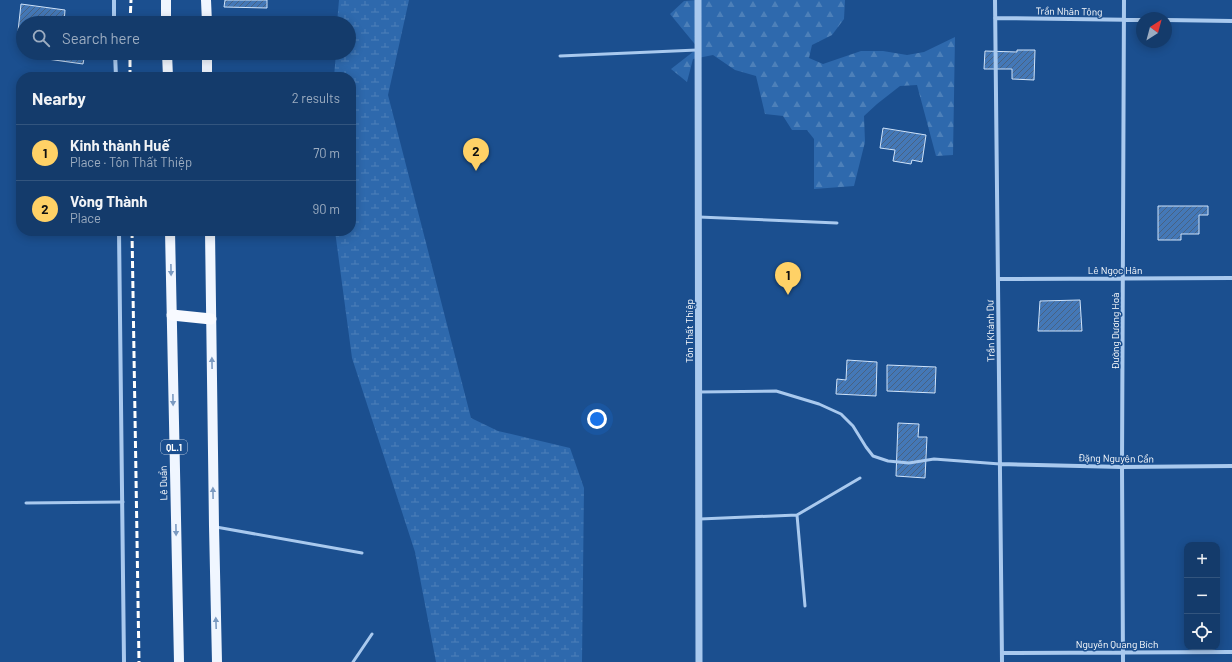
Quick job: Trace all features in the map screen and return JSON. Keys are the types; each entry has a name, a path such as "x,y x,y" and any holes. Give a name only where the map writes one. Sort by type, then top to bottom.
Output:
{"highway":[{"path":"172,315 211,320"}],"main road":[{"path":"166,0 166,16"},
{"path":"206,0 207,16"},
{"path":"167,60 168,72"},
{"path":"207,60 207,72"},
{"name":"Lê Duẩn","path":"170,236 179,662"},
{"path":"210,236 214,526 218,662"}],"street":[{"path":"114,0 114,16"},
{"name":"Tôn Thất Thiệp","path":"698,0 699,662"},
{"name":"Trần Khánh Dư","path":"995,0 1002,662"},
{"name":"Đường Dương Hoà","path":"1123,662 1122,467 1124,0"},
{"name":"Trần Nhân Tông","path":"995,18 1136,20"},
{"path":"1172,20 1232,21"},
{"path":"115,60 116,72"},
{"path":"118,236 123,502 124,662"},
{"name":"Lê Ngọc Hân","path":"998,279 1232,278"},
{"name":"Đặng Nguyên Cẩn","path":"1000,464 1122,467 1232,466"},
{"name":"Nguyễn Quang Bích","path":"1002,653 1232,652"}],"lane":[{"path":"560,56 699,50"},
{"path":"699,217 837,223"},
{"path":"699,392 776,391 818,404 841,414 853,426 873,456 888,461 909,463 934,459 1000,464"},
{"path":"699,519 797,515 860,478"},
{"path":"26,504 123,502"},
{"path":"797,515 805,606"},
{"path":"214,526 362,553"},
{"path":"353,662 372,634"}],"green space":[{"path":"339,0 409,0 388,95 471,418 498,431 570,448 584,488 582,662 436,662 415,552 352,358 336,236 356,236 356,72 334,72 335,60 356,60 356,16 338,16"},
{"path":"845,0 844,19 832,35 812,45 809,58 823,64 861,51 883,51 907,55 924,52 955,37 953,155 936,156 917,85 900,86 864,116 865,142 854,186 814,189 814,139 807,130 792,130 783,116 765,114 756,76 735,70 713,55 693,59 687,82 671,69 698,48 670,14 684,1"}],"building":[{"path":"225,0 267,0 267,8 224,7"},
{"path":"21,4 65,10 65,16 20,16"},
{"path":"1017,50 1035,50 1034,80 1012,79 1012,69 984,69 985,51 1017,52"},
{"path":"54,60 84,60 83,64"},
{"path":"883,128 926,135 922,162 912,160 911,164 893,161 895,150 880,148"},
{"path":"1158,206 1208,206 1208,215 1199,215 1199,234 1181,234 1181,240 1158,240"},
{"path":"1080,300 1082,331 1038,331 1040,301"},
{"path":"847,360 877,362 876,396 836,394 837,379 846,380"},
{"path":"887,365 936,367 935,393 887,391"},
{"path":"898,423 919,424 918,437 927,437 925,478 896,476"}],"railway":[{"path":"130,16 131,0"},
{"path":"130,60 130,72"},
{"path":"132,236 139,662"}],"place":[{"name":"Vòng Thành","path":"476,171"},
{"name":"Kinh thành Huế","path":"788,295"}]}
